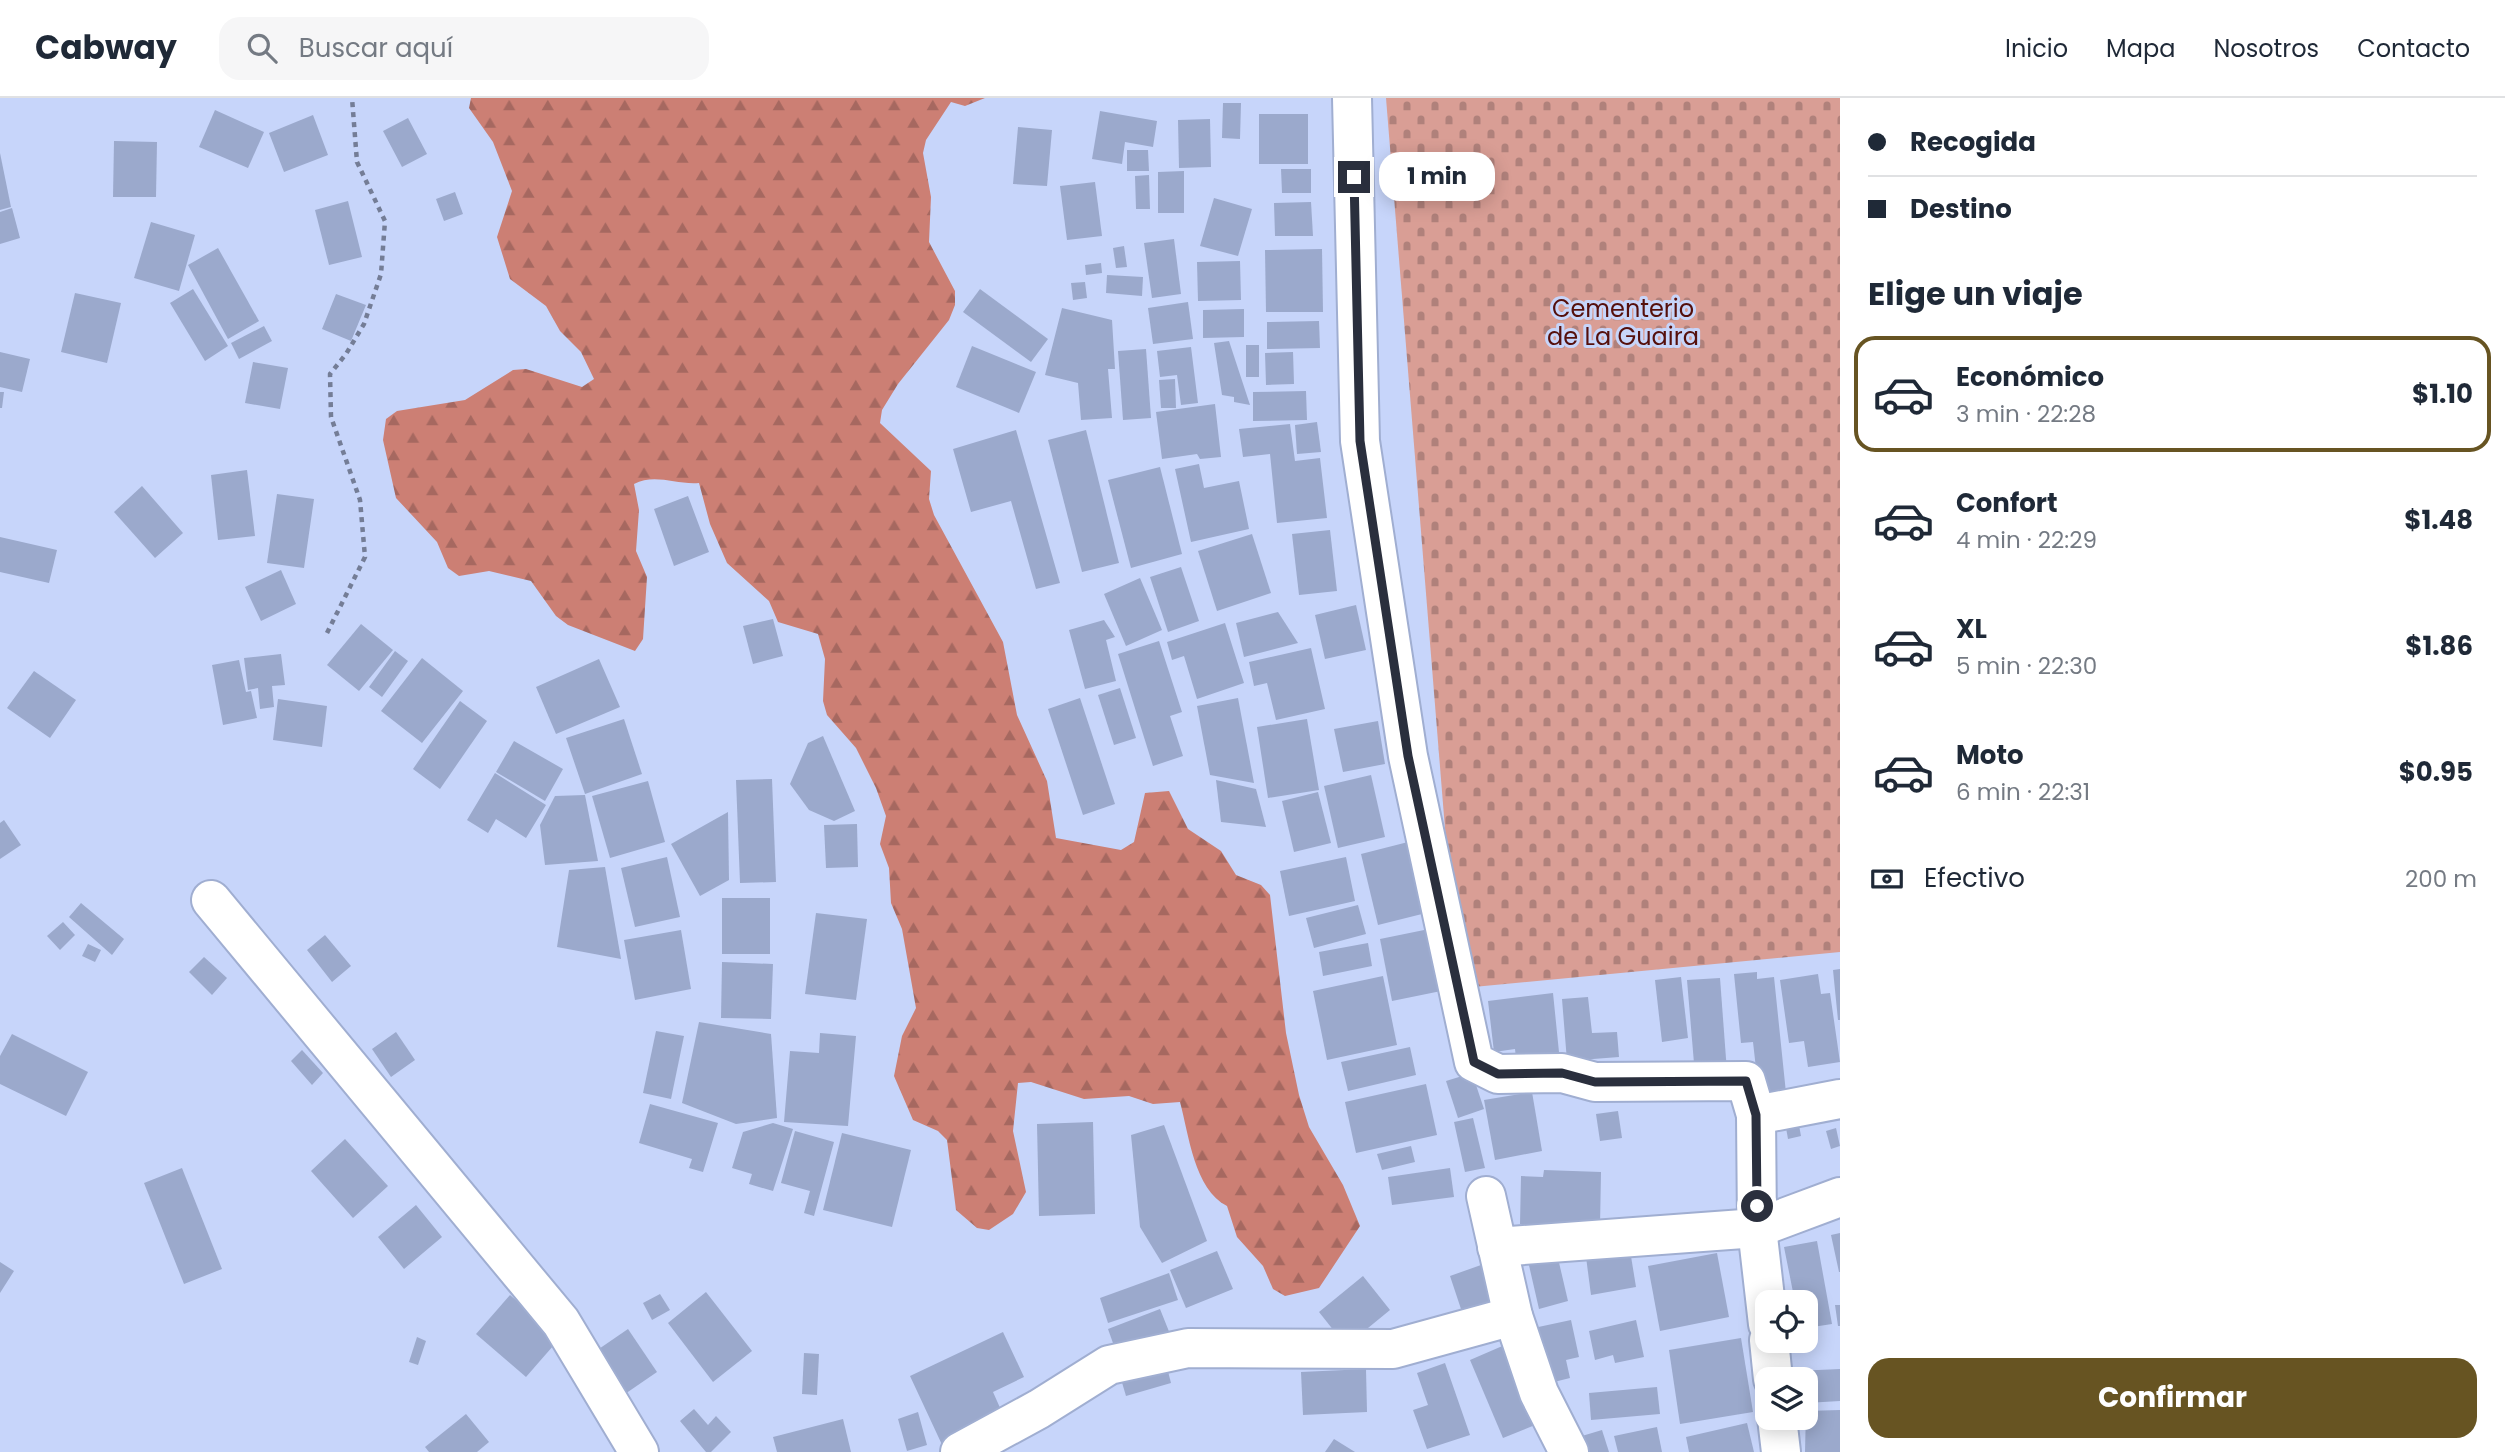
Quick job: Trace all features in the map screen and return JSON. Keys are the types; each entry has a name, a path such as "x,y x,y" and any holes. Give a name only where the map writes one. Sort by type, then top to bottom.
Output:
{"street":[{"path":"1352,98 1360,441 1408,756 1474,1062 1498,1074 1562,1073 1595,1082 1746,1081 1756,1115 1757,1228 1764,1290"},
{"path":"211,900 561,1322 639,1452"},
{"path":"1756,1115 1840,1099"},
{"path":"1486,1196 1513,1316 1539,1393 1569,1452"},
{"path":"1497,1247 1757,1228 1840,1197"},
{"path":"960,1452 1039,1409 1109,1365 1188,1348 1393,1349 1513,1316"},
{"path":"1778,1430 1781,1452"}],"path":[{"path":"327,634 365,557 360,500 331,417 330,374 364,324 381,274 385,221 357,162 352,98"}],"green space":[{"path":"471,98 985,98 965,106 951,102 926,140 923,153 931,197 929,242 955,291 955,305 949,320 898,384 882,410 880,423 931,471 929,499 934,515 1003,642 1017,715 1047,781 1056,838 1121,850 1134,842 1145,793 1169,791 1188,829 1221,851 1236,875 1261,885 1270,895 1286,1033 1299,1095 1309,1127 1343,1185 1360,1226 1319,1288 1285,1296 1273,1289 1263,1266 1237,1237 1227,1206 1216,1198 1200,1174 1180,1102 1153,1104 1129,1096 1084,1099 1031,1082 1018,1083 1013,1131 1026,1192 1013,1214 989,1230 977,1228 956,1210 947,1140 938,1131 913,1120 894,1076 902,1036 916,1008 902,929 891,903 889,868 880,844 886,816 876,788 856,748 827,715 823,701 825,659 818,634 778,622 769,601 727,563 710,524 699,483 650,479 634,484 639,510 636,551 647,577 643,639 635,651 568,625 556,616 531,581 489,571 459,576 448,568 437,542 396,498 383,440 386,419 397,411 465,400 513,370 526,369 582,387 594,379 581,352 560,331 546,306 510,279 497,237 512,191 493,142 469,108"},
{"name":"Cementerio de La Guaira","path":"1386,98 1840,98 1840,952 1463,988 1454,940"}],"building":[{"path":"1223,103 1241,103 1240,139 1222,138"},
{"path":"215,110 264,132 248,168 199,147"},
{"path":"1100,111 1157,121 1153,147 1125,142 1122,164 1092,159"},
{"path":"1259,114 1308,114 1308,164 1259,164"},
{"path":"313,115 328,155 284,172 269,133"},
{"path":"408,118 427,154 402,167 383,131"},
{"path":"1210,119 1211,167 1179,168 1178,120"},
{"path":"1018,127 1052,130 1047,186 1013,184"},
{"path":"114,141 157,142 156,197 113,197"},
{"path":"1127,150 1148,150 1149,171 1127,171"},
{"path":"0,153 11,207 0,210"},
{"path":"1281,169 1311,169 1311,193 1282,193"},
{"path":"1184,171 1184,213 1158,213 1158,172"},
{"path":"1149,175 1150,209 1136,209 1135,176"},
{"path":"1095,182 1102,236 1067,240 1060,186"},
{"path":"455,192 463,214 444,221 436,199"},
{"path":"1214,198 1252,209 1238,256 1200,246"},
{"path":"348,201 362,257 329,265 315,210"},
{"path":"1311,202 1313,236 1275,236 1274,203"},
{"path":"12,208 20,238 0,244 0,212"},
{"path":"151,222 195,235 179,291 134,278"},
{"path":"1174,239 1181,294 1152,298 1144,243"},
{"path":"1124,246 1127,267 1116,268 1113,248"},
{"path":"218,248 259,321 228,339 188,265"},
{"path":"1322,249 1323,312 1266,312 1265,250"},
{"path":"1240,261 1241,300 1198,301 1197,262"},
{"path":"1101,263 1102,273 1086,275 1085,265"},
{"path":"1107,275 1143,277 1142,296 1106,293"},
{"path":"1085,282 1087,298 1073,300 1071,283"},
{"path":"193,289 228,346 205,361 170,303"},
{"path":"980,289 1048,339 1031,362 963,312"},
{"path":"75,293 121,303 107,363 61,352"},
{"path":"336,294 366,305 351,341 322,329"},
{"path":"1188,302 1193,339 1153,344 1148,308"},
{"path":"1062,308 1112,320 1115,369 1108,369 1112,418 1081,420 1078,383 1045,375"},
{"path":"1244,309 1244,337 1203,338 1203,310"},
{"path":"1319,321 1320,348 1267,349 1267,322"},
{"path":"264,326 272,341 239,359 231,343"},
{"path":"1229,341 1250,405 1234,402 1234,397 1222,395 1214,343"},
{"path":"1246,345 1259,345 1259,377 1246,377"},
{"path":"972,346 1036,372 1019,413 956,387"},
{"path":"1191,347 1198,403 1181,405 1177,375 1160,377 1157,351"},
{"path":"1146,349 1151,418 1123,420 1118,351"},
{"path":"0,352 30,359 22,392 0,387"},
{"path":"1293,352 1294,384 1266,385 1265,353"},
{"path":"253,362 288,368 280,409 245,403"},
{"path":"1175,379 1176,408 1161,408 1159,380"},
{"path":"1306,391 1307,420 1253,421 1253,392"},
{"path":"0,392 4,392 2,408 0,408"},
{"path":"1215,404 1221,457 1200,459 1197,454 1162,459 1156,412"},
{"path":"1317,422 1321,452 1297,454 1295,425"},
{"path":"1290,424 1295,461 1320,458 1327,518 1277,523 1270,454 1243,457 1239,429"},
{"path":"1016,430 1060,583 1036,589 1011,501 971,512 953,449"},
{"path":"1086,430 1119,563 1082,572 1048,440"},
{"path":"1199,464 1204,488 1239,481 1249,529 1191,542 1175,469"},
{"path":"1160,467 1182,554 1131,568 1108,480"},
{"path":"247,470 255,536 218,540 211,475"},
{"path":"142,486 183,533 155,558 114,512"},
{"path":"277,494 314,499 304,568 267,563"},
{"path":"688,496 709,552 674,566 654,509"},
{"path":"1330,530 1337,591 1299,595 1292,534"},
{"path":"1252,534 1271,593 1217,611 1198,551"},
{"path":"0,537 57,550 49,583 0,572"},
{"path":"1181,567 1199,621 1168,632 1150,577"},
{"path":"281,570 296,604 261,621 245,587"},
{"path":"1140,578 1162,630 1126,646 1104,594"},
{"path":"1356,605 1366,650 1325,659 1315,615"},
{"path":"1278,612 1298,643 1244,657 1236,623"},
{"path":"773,619 783,656 753,664 743,626"},
{"path":"1104,620 1115,637 1106,640 1116,681 1085,689 1069,630"},
{"path":"1225,623 1244,683 1197,699 1184,656 1172,660 1167,642"},
{"path":"361,624 393,650 359,691 327,665"},
{"path":"1159,641 1182,712 1170,716 1183,756 1153,766 1118,654"},
{"path":"1311,648 1325,709 1276,720 1267,683 1254,686 1249,662"},
{"path":"395,651 408,661 382,697 369,687"},
{"path":"281,654 285,685 272,686 274,707 260,709 258,688 248,690 244,658"},
{"path":"422,658 463,691 422,743 381,711"},
{"path":"599,659 620,707 556,734 536,687"},
{"path":"239,660 246,692 251,691 257,718 223,725 212,665"},
{"path":"34,671 76,700 50,738 7,708"},
{"path":"1120,688 1136,738 1114,745 1098,695"},
{"path":"1080,698 1115,804 1083,815 1048,709"},
{"path":"1238,698 1254,783 1210,775 1197,706"},
{"path":"278,699 327,706 322,747 273,740"},
{"path":"460,701 487,721 440,789 413,769"},
{"path":"624,719 642,774 585,794 566,738"},
{"path":"1307,719 1319,790 1268,798 1257,727"},
{"path":"1378,721 1385,764 1343,772 1334,729"},
{"path":"823,736 855,811 834,821 809,810 790,784 808,743"},
{"path":"514,741 563,769 545,801 496,772"},
{"path":"495,773 546,805 526,838 496,819 488,833 467,820"},
{"path":"1371,775 1385,837 1338,848 1324,786"},
{"path":"772,779 776,882 740,883 736,780"},
{"path":"1216,780 1256,789 1266,827 1221,822"},
{"path":"648,781 665,842 610,858 592,796"},
{"path":"1318,792 1331,843 1294,852 1282,801"},
{"path":"585,795 598,861 545,865 540,825 555,796"},
{"path":"728,812 729,880 700,896 671,844"},
{"path":"4,820 21,845 0,859 0,823"},
{"path":"857,824 858,867 826,868 824,825"},
{"path":"1412,841 1430,912 1378,925 1361,854"},
{"path":"667,857 680,917 635,927 621,868"},
{"path":"1346,857 1355,901 1289,916 1280,871"},
{"path":"605,867 621,959 557,947 569,870"},
{"path":"722,898 770,898 770,954 722,954"},
{"path":"81,903 124,939 112,955 69,917"},
{"path":"1358,905 1366,934 1314,948 1306,918"},
{"path":"816,913 867,919 856,1000 805,994"},
{"path":"63,922 75,935 60,950 47,936"},
{"path":"1434,928 1446,990 1392,1001 1380,939"},
{"path":"681,930 691,989 635,1000 624,940"},
{"path":"325,935 351,966 332,982 307,950"},
{"path":"1368,943 1372,966 1323,976 1319,952"},
{"path":"88,944 101,950 95,962 82,956"},
{"path":"204,957 227,978 212,995 189,972"},
{"path":"722,962 773,964 771,1019 721,1018"},
{"path":"1840,969 1840,1020 1838,1020 1833,970"},
{"path":"1757,972 1757,979 1774,977 1786,1093 1759,1095 1753,1042 1741,1043 1734,974"},
{"path":"1818,974 1821,994 1830,993 1840,1062 1808,1067 1804,1041 1789,1043 1780,980"},
{"path":"1383,976 1397,1045 1327,1060 1313,991"},
{"path":"1681,977 1688,1038 1662,1042 1655,980"},
{"path":"1720,978 1727,1072 1695,1075 1687,980"},
{"path":"1553,993 1560,1062 1517,1067 1515,1049 1494,1052 1488,1001"},
{"path":"1588,997 1592,1033 1617,1032 1619,1057 1567,1061 1562,999"},
{"path":"699,1022 771,1034 777,1118 736,1124 682,1103"},
{"path":"656,1031 684,1036 671,1099 643,1093"},
{"path":"396,1032 415,1060 391,1077 372,1049"},
{"path":"820,1033 856,1036 848,1126 784,1122 790,1051 819,1053"},
{"path":"12,1034 88,1072 66,1116 0,1084 0,1056"},
{"path":"1410,1047 1416,1075 1348,1091 1341,1062"},
{"path":"302,1050 323,1073 312,1085 291,1061"},
{"path":"1472,1073 1484,1109 1458,1118 1446,1081"},
{"path":"1426,1084 1437,1135 1356,1153 1345,1102"},
{"path":"1532,1092 1542,1151 1495,1160 1484,1100"},
{"path":"650,1104 718,1123 703,1172 689,1168 692,1159 639,1143"},
{"path":"1618,1111 1622,1138 1600,1141 1596,1114"},
{"path":"1473,1118 1485,1168 1465,1172 1454,1122"},
{"path":"1798,1120 1801,1136 1788,1139 1785,1122"},
{"path":"1093,1122 1095,1214 1039,1216 1037,1124"},
{"path":"773,1123 793,1129 773,1191 749,1184 752,1174 732,1168 743,1132"},
{"path":"1164,1125 1207,1241 1162,1263 1140,1227 1131,1135"},
{"path":"1836,1128 1840,1146 1831,1149 1826,1131"},
{"path":"795,1131 834,1142 814,1216 804,1213 810,1191 781,1183"},
{"path":"842,1133 911,1150 892,1227 823,1210"},
{"path":"345,1139 388,1186 353,1218 311,1171"},
{"path":"1411,1146 1415,1162 1382,1170 1377,1154"},
{"path":"182,1168 222,1269 184,1284 144,1183"},
{"path":"1450,1168 1454,1197 1392,1205 1388,1177"},
{"path":"1544,1170 1601,1172 1600,1226 1520,1224 1521,1176 1543,1177"},
{"path":"416,1205 442,1237 404,1269 378,1237"},
{"path":"1840,1233 1840,1272 1839,1272 1831,1235"},
{"path":"1817,1241 1832,1324 1818,1326 1818,1290 1793,1290 1784,1247"},
{"path":"1630,1250 1636,1287 1591,1295 1586,1257"},
{"path":"1217,1251 1233,1289 1186,1308 1170,1270"},
{"path":"1717,1253 1729,1317 1660,1331 1648,1266"},
{"path":"1557,1254 1568,1301 1539,1309 1528,1261"},
{"path":"0,1262 14,1271 0,1293"},
{"path":"1481,1265 1497,1309 1465,1321 1450,1276"},
{"path":"1169,1273 1178,1300 1108,1323 1100,1298"},
{"path":"1363,1276 1390,1310 1346,1346 1319,1312"},
{"path":"706,1292 752,1351 713,1382 668,1323"},
{"path":"660,1294 670,1310 652,1320 643,1303"},
{"path":"510,1295 560,1338 526,1377 476,1334"},
{"path":"1835,1305 1840,1305 1840,1326 1838,1326"},
{"path":"1160,1309 1172,1339 1119,1360 1108,1329"},
{"path":"1571,1320 1579,1357 1566,1360 1570,1378 1542,1385 1529,1329"},
{"path":"1636,1320 1644,1357 1615,1363 1613,1355 1595,1360 1589,1331"},
{"path":"628,1329 657,1372 622,1396 593,1353"},
{"path":"1003,1332 1024,1377 993,1392 1005,1419 944,1449 910,1376"},
{"path":"417,1337 426,1341 418,1365 409,1362"},
{"path":"1741,1338 1753,1412 1680,1424 1669,1350"},
{"path":"1507,1344 1540,1423 1503,1438 1470,1360"},
{"path":"804,1353 819,1354 817,1395 802,1394"},
{"path":"1164,1356 1171,1383 1126,1396 1118,1369"},
{"path":"1445,1363 1470,1435 1427,1449 1413,1410 1428,1405 1417,1373"},
{"path":"1366,1369 1367,1412 1303,1415 1301,1372"},
{"path":"1840,1369 1840,1401 1818,1402 1818,1370"},
{"path":"1657,1387 1660,1414 1591,1420 1589,1393"},
{"path":"694,1409 708,1425 716,1416 731,1432 711,1452 706,1452 680,1421"},
{"path":"1840,1410 1840,1452 1805,1452 1806,1430 1818,1430 1818,1411"},
{"path":"918,1412 927,1445 907,1451 898,1419"},
{"path":"466,1414 489,1442 477,1452 429,1452 425,1447"},
{"path":"843,1419 851,1452 777,1452 773,1437"},
{"path":"1747,1423 1754,1452 1689,1452 1686,1437"},
{"path":"1657,1427 1662,1452 1618,1452 1614,1436"},
{"path":"1602,1430 1609,1452 1586,1452 1582,1436"},
{"path":"1334,1439 1355,1452 1325,1452"}],"route":[{"path":"1354,177 1360,441 1408,756 1474,1062 1498,1074 1562,1073 1595,1082 1746,1081 1756,1115 1757,1206"}]}
